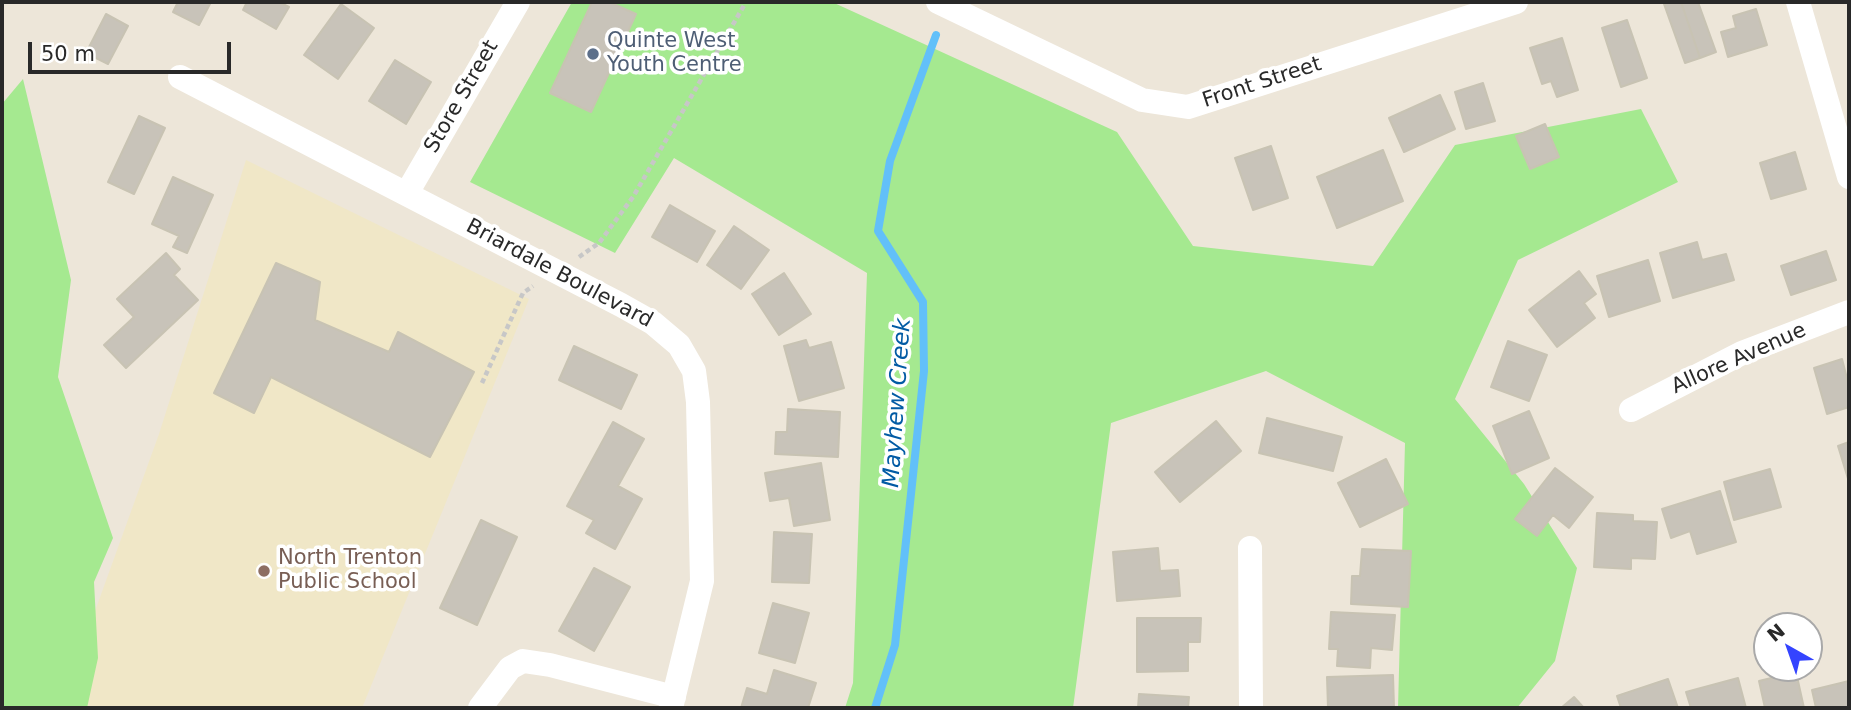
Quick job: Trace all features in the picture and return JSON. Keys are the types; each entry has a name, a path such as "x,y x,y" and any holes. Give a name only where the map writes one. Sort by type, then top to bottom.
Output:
{"street":[{"name":"Store Street","path":"407,193 518,2"},
{"name":"Front Street","path":"938,2 1142,100 1188,107 1516,2"},
{"path":"1798,2 1849,177"},
{"name":"Briardale Boulevard","path":"180,77 653,323 679,345 694,371 698,402 702,581 673,703"},
{"name":"Allore Avenue","path":"1631,410 1742,354 1849,312"},
{"path":"1250,548 1251,708"},
{"path":"480,708 510,668 523,661 550,665 673,703"}],"path":[{"path":"573,261 599,243 633,197 746,2"},
{"path":"482,383 523,293"}],"shaded area":[{"name":"North Trenton Public School","path":"246,160 529,299 362,708 60,708 159,434"}],"green space":[{"path":"572,2 832,2 1117,132 1193,246 1373,266 1455,145 1641,109 1678,182 1518,260 1455,399 1524,484 1577,568 1555,661 1517,708 1398,708 1405,443 1266,371 1111,423 1073,708 845,708 853,683 867,273 674,158 615,253 470,182"},
{"path":"23,79 71,280 58,377 113,538 94,582 98,658 87,708 2,708 2,104"}],"building":[{"path":"178,2 211,2 199,25 173,12"},
{"path":"247,2 279,2 289,7 276,29 243,10"},
{"name":"Quinte West Youth Centre","path":"592,2 609,2 636,14 591,112 550,93"},
{"path":"1681,2 1700,58 1685,63 1664,4"},
{"path":"1681,2 1698,2 1716,52 1700,58"},
{"path":"341,4 374,28 338,79 304,55"},
{"path":"1756,9 1767,45 1728,57 1721,32 1736,28 1733,16"},
{"path":"106,14 128,26 108,64 86,53"},
{"path":"1627,20 1647,78 1621,87 1602,28"},
{"path":"1562,38 1578,90 1557,97 1551,81 1542,84 1530,48"},
{"path":"395,60 431,82 406,124 369,101"},
{"path":"1483,83 1495,121 1466,129 1455,92"},
{"path":"1440,95 1455,129 1404,152 1389,118"},
{"path":"139,116 165,128 134,194 108,182"},
{"path":"1545,124 1559,157 1530,169 1516,136"},
{"path":"1271,146 1288,198 1253,210 1235,158"},
{"path":"1383,150 1403,201 1337,228 1317,177"},
{"path":"1795,152 1806,189 1771,199 1760,163"},
{"path":"173,177 213,195 187,253 173,247 179,236 152,224"},
{"path":"670,205 715,231 697,262 652,237"},
{"path":"734,226 769,250 741,289 707,265"},
{"path":"1697,242 1702,260 1726,254 1734,280 1673,298 1660,253"},
{"path":"1826,251 1836,280 1791,295 1781,266"},
{"path":"166,253 180,269 174,275 198,300 126,368 104,345 134,317 117,299"},
{"path":"1648,260 1660,301 1609,317 1597,276"},
{"path":"276,263 320,282 315,320 389,352 398,332 474,372 430,457 271,377 254,413 214,393"},
{"path":"1579,271 1596,294 1584,303 1595,318 1557,347 1529,310"},
{"path":"784,273 811,314 779,335 752,294"},
{"path":"806,340 809,348 831,342 844,388 799,401 784,346"},
{"path":"1508,341 1547,355 1529,401 1491,387"},
{"path":"574,346 637,375 621,409 559,380"},
{"path":"1842,359 1849,386 1849,407 1827,414 1814,368"},
{"path":"788,409 840,412 838,457 775,454 776,432 787,432"},
{"path":"1529,411 1549,458 1512,474 1493,426"},
{"path":"1267,418 1342,437 1333,471 1259,453"},
{"path":"1216,421 1241,451 1180,502 1155,472"},
{"path":"613,422 644,439 618,486 642,499 615,549 586,533 594,520 567,506"},
{"path":"1849,442 1849,482 1838,446"},
{"path":"1386,459 1408,504 1360,527 1338,483"},
{"path":"821,463 830,520 794,526 789,498 770,501 765,473"},
{"path":"1555,468 1593,497 1569,528 1553,515 1537,536 1515,519"},
{"path":"1770,469 1781,507 1734,520 1724,482"},
{"path":"1720,491 1736,542 1697,554 1690,531 1671,538 1662,509"},
{"path":"1597,513 1633,515 1633,521 1657,522 1655,559 1631,558 1631,569 1594,567"},
{"path":"481,520 517,537 477,625 440,608"},
{"path":"774,532 812,534 809,583 772,582"},
{"path":"1158,548 1160,571 1178,570 1180,596 1117,601 1113,552"},
{"path":"1362,549 1411,551 1408,607 1351,604 1352,576 1360,576"},
{"path":"594,568 630,587 594,651 559,631"},
{"path":"773,603 809,613 795,663 759,653"},
{"path":"1331,612 1395,615 1392,650 1371,648 1370,668 1337,666 1338,649 1329,649"},
{"path":"1137,618 1201,618 1200,642 1188,642 1188,671 1137,672"},
{"path":"774,670 816,683 808,708 741,708 747,688 767,694"},
{"path":"1393,675 1394,708 1328,708 1327,677"},
{"path":"1738,678 1746,708 1691,708 1686,692"},
{"path":"1668,679 1678,708 1621,708 1617,696"},
{"path":"1849,681 1849,708 1816,708 1812,690"},
{"path":"1759,682 1798,682 1804,708 1765,708"},
{"path":"1139,694 1189,697 1188,708 1138,708"},
{"path":"1574,697 1584,708 1561,708"}],"waterway":[{"name":"Mayhew Creek","path":"875,708 895,645 924,371 923,302 878,231 890,161 936,35"}],"place":[{"name":"Quinte West Youth Centre","path":"593,54"},
{"name":"North Trenton Public School","path":"264,571"}]}
